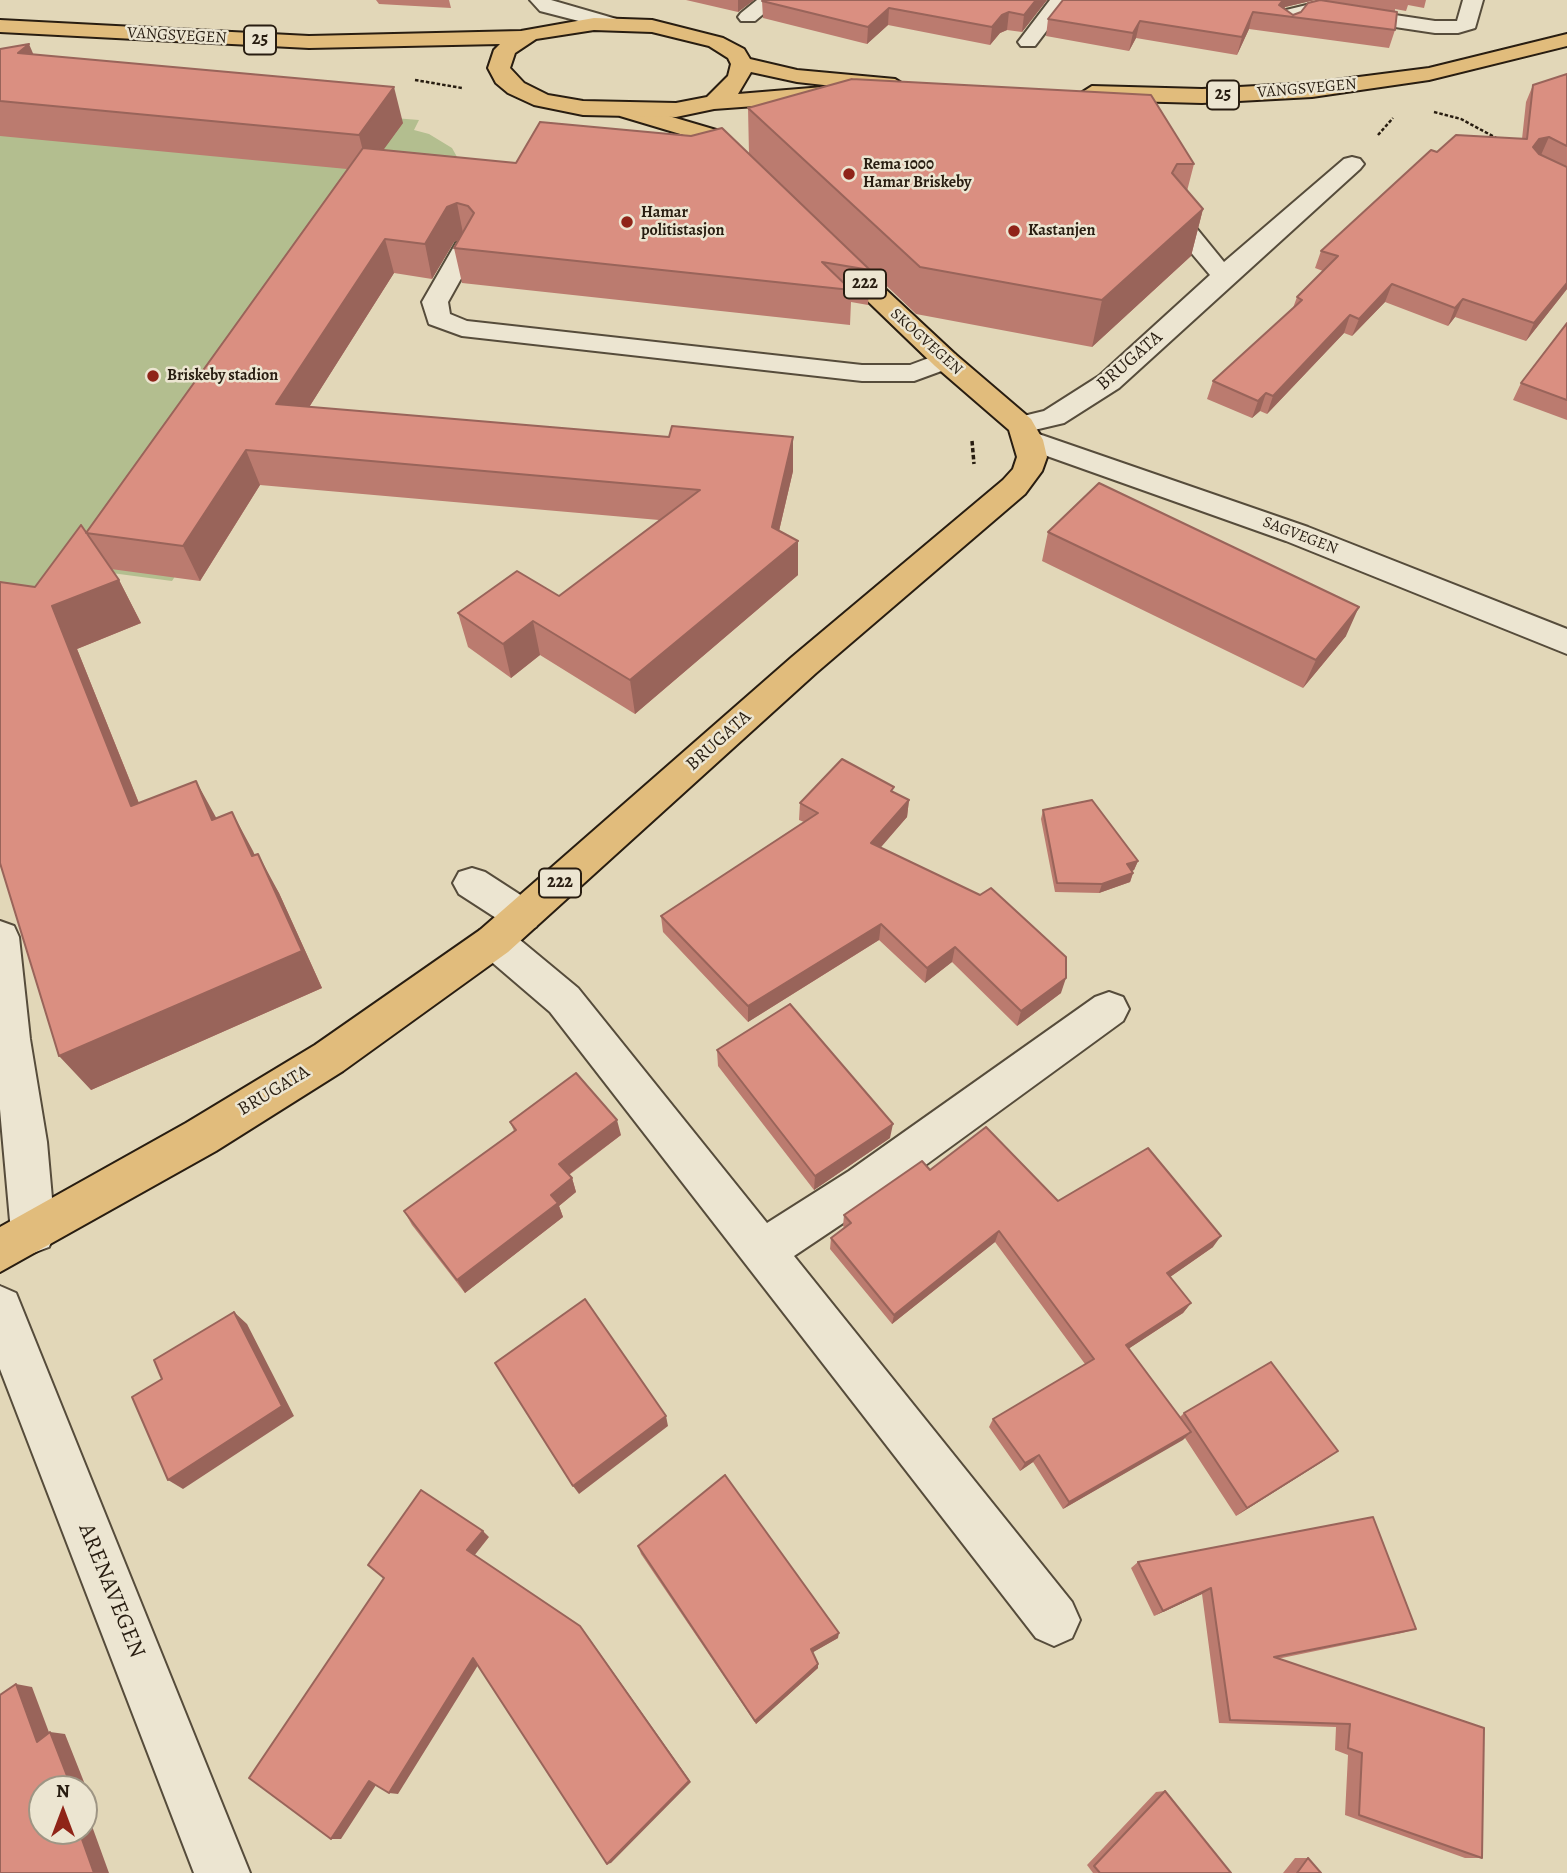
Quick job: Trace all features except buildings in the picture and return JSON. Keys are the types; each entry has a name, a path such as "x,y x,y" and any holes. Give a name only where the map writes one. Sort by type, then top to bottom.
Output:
{"main road":[{"name":"VANGSVEGEN","path":"0,26 309,42 526,35"},
{"name":"25","path":"526,35 570,26 652,26 716,42 736,54 742,64 797,76 874,86 915,86"},
{"path":"474,64 499,68 505,50 526,35"},
{"name":"VANGSVEGEN","path":"0,39 274,55 409,55 449,60"},
{"name":"VANGSVEGEN","path":"1076,92 1202,96 1312,90 1429,74 1567,40"},
{"path":"715,137 714,102 731,88 739,76 742,64"},
{"name":"25","path":"499,68 504,78 516,88 542,100 583,108 628,111 676,110 714,102 844,93 874,86"},
{"path":"628,111 715,137 763,187"},
{"name":"SKOGVEGEN","path":"811,233 1025,433"},
{"name":"BRUGATA","path":"17,1242 201,1137 329,1058 508,929 804,665 1014,486 1027,471 1032,457 1025,433"}],"street":[{"path":"748,17 770,0"},
{"path":"1028,42 1060,0"},
{"path":"1287,24 1293,14 1315,9 1435,27 1458,27 1468,24 1473,0"},
{"path":"526,35 544,4 613,24"},
{"name":"BRUGATA","path":"1025,433 1054,418 1109,382 1222,270 1352,164"},
{"path":"1175,218 1222,270"},
{"path":"465,248 435,302 438,318 462,328 862,373 914,373 946,360"},
{"path":"1171,250 1222,270"},
{"name":"SAGVEGEN","path":"1025,433 1297,534 1567,642"},
{"path":"472,883 1054,1620"},
{"path":"0,937 10,1039 26,1142 17,1242"},
{"path":"762,1251 864,1185 1109,1009"},
{"name":"ARENAVEGEN","path":"0,1309 222,1873"}],"path":[{"path":"404,79 468,90"},
{"path":"1425,111 1461,119 1505,143"}],"green space":[{"name":"Briskeby stadion","path":"0,87 419,120 414,130 429,134 452,148 461,164 435,180 172,581 104,572 0,710"}],"place":[{"name":"Rema 1000 Hamar Briskeby","path":"849,174"},
{"name":"Hamar politistasjon","path":"627,222"},
{"name":"Kastanjen","path":"1014,231"},
{"name":"Briskeby stadion","path":"153,376"}]}
